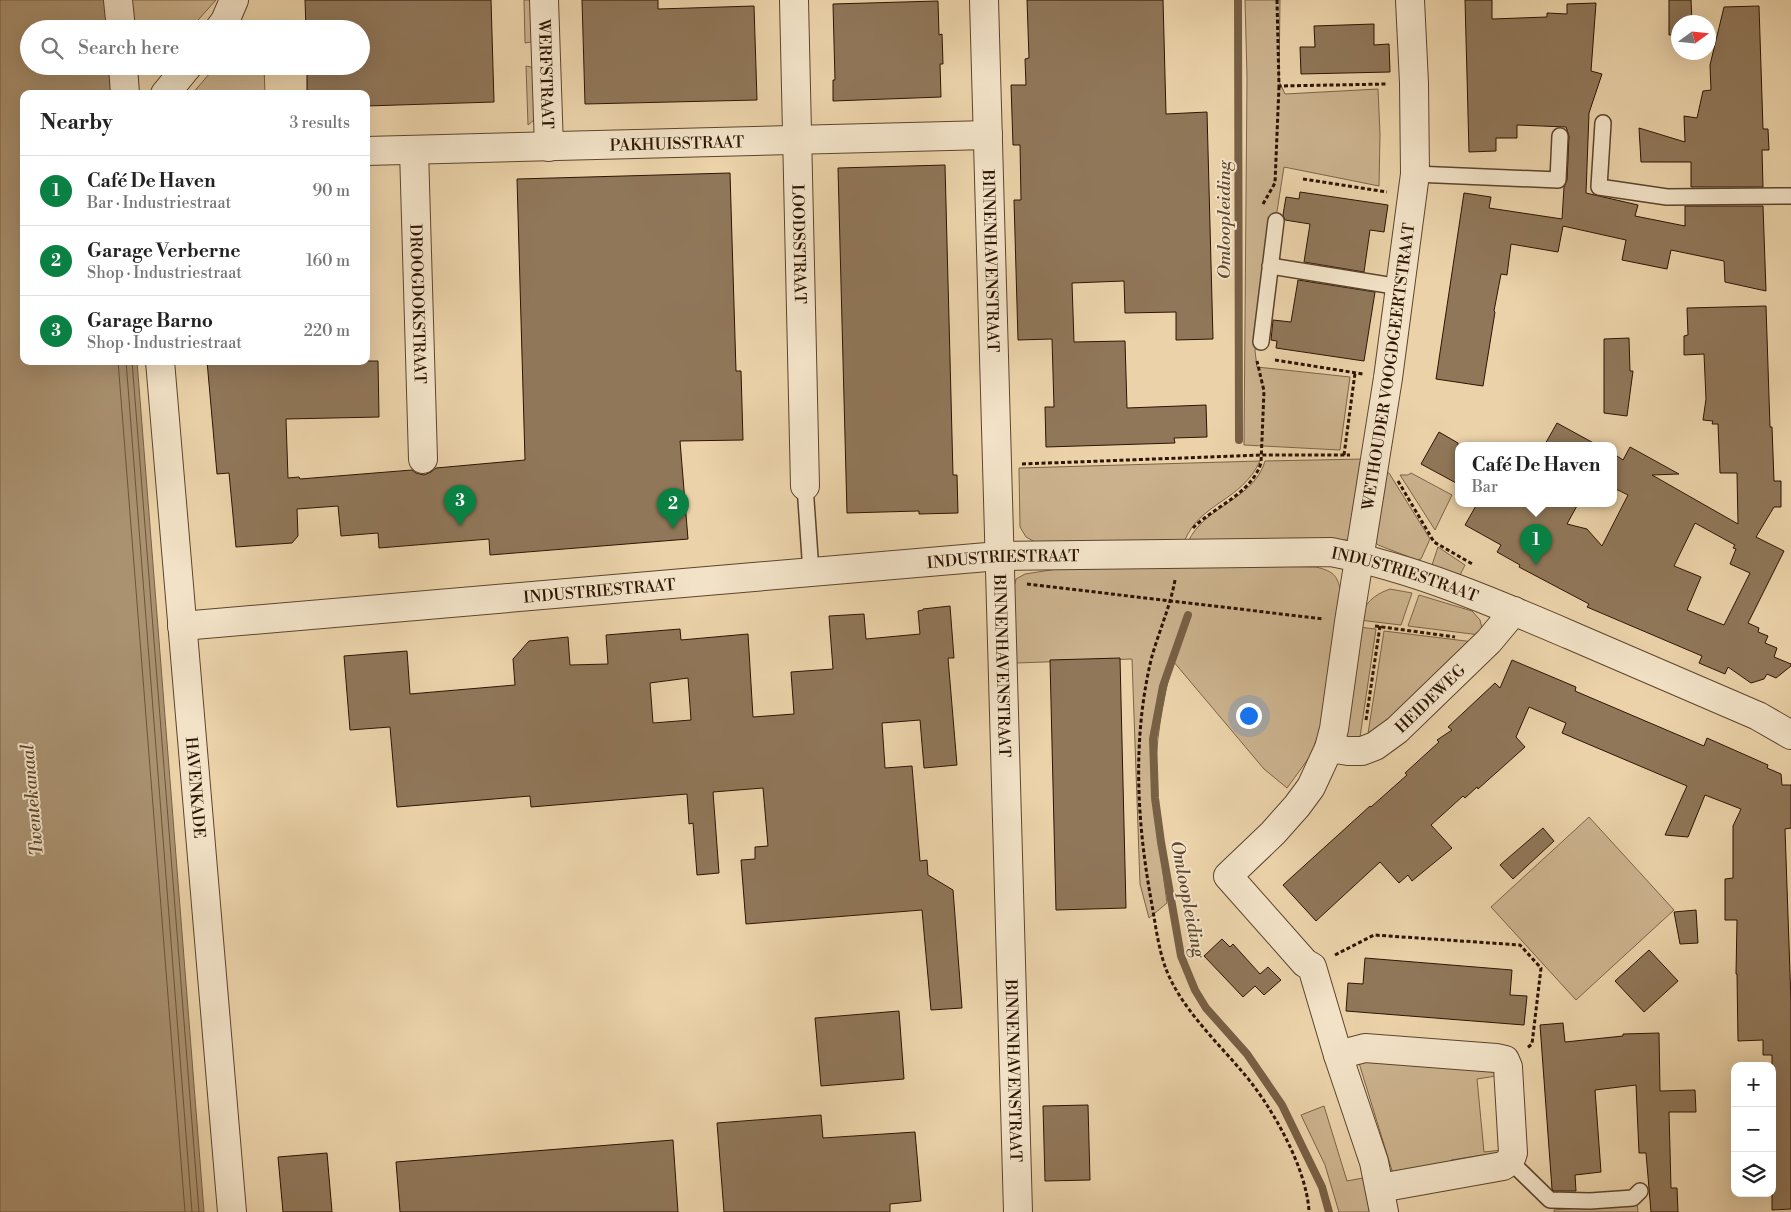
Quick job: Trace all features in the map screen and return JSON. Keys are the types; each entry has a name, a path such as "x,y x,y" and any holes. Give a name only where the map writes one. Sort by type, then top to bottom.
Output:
{"street":[{"path":"118,0 119,20"},
{"path":"225,20 234,0"},
{"name":"WERFSTRAAT","path":"544,0 548,147"},
{"name":"LOODSSTRAAT","path":"794,0 805,486"},
{"name":"BINNENHAVENSTRAAT","path":"984,0 1018,1212"},
{"name":"WETHOUDER VOOGDGEERTSTRAAT","path":"1360,558 1377,454 1414,185 1414,83 1410,0"},
{"path":"124,75 125,90"},
{"path":"168,90 181,75"},
{"name":"PAKHUISSTRAAT","path":"370,151 988,135"},
{"name":"DROOGDOKSTRAAT","path":"414,150 423,459"},
{"name":"HAVENKADE","path":"160,365 232,1212"},
{"name":"INDUSTRIESTRAAT","path":"182,626 811,572 999,568 1179,554 1331,552 1360,558 1423,577 1514,611 1758,716 1791,735"},
{"path":"1338,1056 1364,1048 1505,1060 1507,1064 1514,1154 1510,1161 1503,1166 1382,1200 1374,1162 1338,1056 1312,967 1228,876 1298,806 1311,788 1329,748 1334,729 1360,558"},
{"name":"HEIDEWEG","path":"1362,751 1375,746 1397,730 1490,641 1514,611"},
{"path":"1329,748 1362,751"}],"lane":[{"path":"1603,123 1599,187 1667,197 1791,196"},
{"path":"1414,185 1558,180 1560,136"},
{"path":"1261,342 1276,221"},
{"path":"1270,266 1400,287"},
{"path":"805,486 811,572"},
{"path":"1510,1161 1550,1200 1590,1201 1633,1198 1640,1191"}],"path":[{"path":"1277,0 1279,86 1414,83"},
{"path":"1303,179 1414,185"},
{"path":"1275,360 1388,378"},
{"path":"1344,455 1355,373"},
{"path":"996,465 1251,456 1377,454 1392,470 1434,542 1474,565 1480,572"},
{"path":"1179,554 1171,600 1152,660 1140,726 1137,775 1146,872 1158,939 1168,975 1189,1010 1241,1069 1258,1092 1285,1139 1300,1170 1309,1199 1309,1212"},
{"path":"999,568 1171,600 1490,641"},
{"path":"1362,751 1380,626"},
{"path":"1312,967 1374,935 1520,945 1541,968 1532,1044 1507,1064"}],"shaded area":[{"path":"121,0 216,0 198,20 122,20"},
{"path":"524,0 531,0 532,41 525,43"},
{"path":"1245,0 1280,0 1279,81 1285,94 1378,89 1380,134 1379,186 1284,167 1255,351 1257,367 1350,377 1340,450 1244,445 1247,77"},
{"path":"526,66 531,67 534,71 535,113 534,120 528,125"},
{"path":"208,75 264,75 265,90 195,90"},
{"path":"1365,459 1353,535 1348,540 1188,542 1195,530 1205,520 1251,485 1265,461"},
{"path":"1260,461 1252,475 1242,485 1200,518 1184,542 1035,542 1026,537 1020,527 1019,468"},
{"path":"1386,472 1389,473 1430,539 1421,559 1417,560 1378,545 1375,542"},
{"path":"1411,473 1452,495 1435,530 1400,475"},
{"path":"1438,547 1465,565 1460,575 1432,565"},
{"path":"1205,565 1316,567 1328,571 1335,576 1342,596 1322,724 1311,755 1287,788 1264,769 1173,661 1160,724 1155,773 1157,818 1167,903 1149,918 1140,884 1132,659 1016,663 1013,591 1016,579 1025,574 1057,569"},
{"path":"1390,589 1412,593 1401,625 1359,620 1370,600"},
{"path":"1419,595 1472,611 1480,620 1482,628 1480,635 1408,626"},
{"path":"1358,627 1376,629 1359,744 1351,742 1346,736"},
{"path":"1384,631 1474,642 1367,740"},
{"path":"1589,817 1674,910 1576,1000 1491,907"},
{"path":"1361,1059 1494,1067 1496,1076 1477,1079 1484,1152 1502,1150 1485,1162 1483,1155 1451,1160 1446,1169 1394,1177 1359,1063"},
{"path":"1324,1106 1347,1181 1368,1177 1373,1212 1339,1212 1325,1165 1301,1115"},
{"path":"1637,1203 1638,1212 1554,1212 1554,1210"}],"water":[{"name":"Twentekanaal","path":"0,0 105,0 107,20 20,20 20,75 112,75 113,90 20,90 20,365 137,365 204,1212 0,1212"}],"building":[{"path":"305,0 491,0 494,102 370,106 370,90 307,90 307,75 370,75 370,20 306,20"},
{"path":"582,0 658,0 658,9 754,6 757,100 585,104"},
{"path":"1027,0 1163,0 1166,114 1207,112 1213,339 1176,340 1176,312 1125,313 1124,281 1072,283 1074,342 1125,341 1127,408 1206,405 1207,437 1174,438 1175,443 1046,447 1045,407 1054,407 1052,339 1018,340 1014,200 1021,200 1020,145 1013,145 1011,85 1026,85 1025,59 1029,58"},
{"path":"1465,0 1492,0 1492,19 1547,17 1547,13 1567,14 1567,4 1596,3 1591,71 1602,74 1589,113 1586,193 1638,205 1635,216 1685,226 1685,206 1763,206 1766,291 1725,282 1724,261 1671,250 1667,269 1622,260 1626,240 1563,226 1558,252 1511,244 1507,275 1501,274 1483,386 1436,379 1464,193 1491,197 1489,208 1562,219 1564,187 1567,180 1569,136 1566,127 1517,125 1517,138 1496,138 1496,151 1469,152"},
{"path":"1669,0 1691,0 1692,15 1671,15 1671,35 1669,35"},
{"path":"938,1 939,35 942,34 943,64 940,64 941,97 833,101 833,80 835,80 833,4"},
{"path":"1759,6 1763,129 1768,129 1769,150 1762,150 1763,187 1691,187 1691,162 1641,162 1639,128 1685,142 1684,116 1697,118 1703,91 1711,90 1710,65 1711,60 1716,60 1716,40 1724,7"},
{"path":"1374,24 1374,45 1389,44 1390,72 1301,74 1300,47 1315,47 1314,26"},
{"path":"945,165 953,475 957,475 958,513 919,514 919,511 847,513 838,168"},
{"path":"730,173 736,371 741,371 743,440 680,441 688,539 490,555 489,539 379,548 378,533 341,536 338,506 297,509 298,536 292,543 236,547 229,473 217,474 207,365 370,365 370,361 378,361 379,417 286,419 288,478 299,477 300,479 412,470 424,475 436,468 525,460 517,179"},
{"path":"1300,192 1388,205 1384,232 1370,230 1364,272 1304,262 1310,224 1285,220 1283,215 1286,197 1299,199"},
{"path":"1298,280 1375,292 1364,361 1276,348 1277,341 1271,340 1273,320 1291,322"},
{"path":"1766,306 1770,427 1772,427 1774,481 1781,481 1781,507 1774,507 1756,537 1784,551 1748,623 1759,628 1758,632 1768,636 1765,643 1777,648 1774,657 1791,664 1776,678 1767,674 1764,679 1751,683 1728,667 1725,674 1699,663 1702,656 1587,607 1589,604 1519,567 1520,565 1497,552 1501,545 1465,525 1475,507 1576,507 1567,524 1587,529 1602,546 1628,495 1617,490 1617,456 1623,460 1630,447 1679,474 1652,475 1738,524 1737,473 1720,473 1718,424 1712,424 1713,421 1703,420 1706,399 1704,354 1684,355 1684,336 1688,335 1687,308","holes":["1695,523 1735,545 1733,548 1736,549 1730,564 1750,573 1724,625 1687,610 1701,577 1674,566"]},
{"path":"1629,338 1630,371 1633,371 1627,416 1604,413 1604,339"},
{"path":"1557,423 1592,442 1546,442"},
{"path":"1439,432 1456,442 1455,482 1421,464"},
{"path":"950,606 954,658 948,658 957,765 924,768 920,720 882,723 885,768 912,766 920,861 927,860 928,875 953,890 962,1008 931,1010 922,910 746,924 741,860 755,859 755,847 768,846 763,788 713,792 719,873 697,875 693,823 689,824 687,794 531,807 530,796 397,807 390,727 350,730 344,656 407,651 410,694 515,685 513,659 529,641 568,637 570,665 608,664 606,635 680,629 681,640 748,634 753,717 794,714 791,672 833,669 829,616 864,614 866,639 920,634 918,611","holes":["688,678 691,720 653,723 650,683"]},
{"path":"1120,658 1126,908 1056,910 1050,660"},
{"path":"1512,660 1576,687 1575,691 1704,746 1707,738 1768,765 1767,768 1781,774 1782,785 1791,785 1791,828 1785,829 1791,1002 1791,1209 1772,1210 1772,1197 1776,1197 1776,1062 1772,1062 1772,1055 1763,1055 1763,1040 1738,1041 1737,920 1725,920 1725,879 1733,878 1733,826 1741,809 1705,795 1688,837 1665,835 1687,786 1562,733 1566,723 1529,707 1516,737 1525,747 1478,789 1477,787 1465,798 1463,796 1431,825 1452,848 1412,881 1408,875 1399,883 1380,862 1316,921 1283,885 1407,775 1405,773 1439,742 1437,740 1452,730 1448,727 1495,683 1500,688"},
{"path":"1543,828 1554,841 1513,879 1500,865"},
{"path":"1696,910 1698,943 1680,944 1674,912"},
{"path":"1222,939 1230,947 1233,944 1260,974 1268,967 1281,980 1264,995 1255,986 1243,997 1204,956"},
{"path":"1649,950 1678,981 1644,1012 1615,981"},
{"path":"1365,958 1512,970 1510,995 1527,996 1524,1025 1346,1011 1348,983 1363,984"},
{"path":"899,1011 904,1079 821,1086 815,1018"},
{"path":"1563,1023 1565,1042 1623,1036 1623,1034 1659,1033 1660,1091 1695,1090 1696,1112 1669,1112 1671,1188 1677,1188 1678,1212 1651,1212 1646,1153 1639,1153 1636,1085 1595,1090 1601,1172 1575,1175 1576,1191 1554,1191 1552,1189 1540,1025"},
{"path":"1088,1105 1090,1180 1045,1181 1043,1106"},
{"path":"821,1115 823,1138 915,1132 921,1201 890,1204 890,1212 724,1212 717,1123"},
{"path":"673,1140 678,1212 400,1212 396,1162"},
{"path":"327,1153 332,1212 283,1212 278,1157"}],"waterway":[{"name":"Omloopleiding","path":"1238,0 1239,440"},
{"name":"Omloopleiding","path":"1188,615 1163,686 1153,739 1155,798 1181,956 1195,990 1206,1008 1247,1054 1282,1105 1322,1187 1329,1212"}],"place":[{"name":"Garage Barno","path":"460,526"},
{"name":"Garage Verberne","path":"673,529"},
{"name":"Café De Haven","path":"1536,565"}]}
